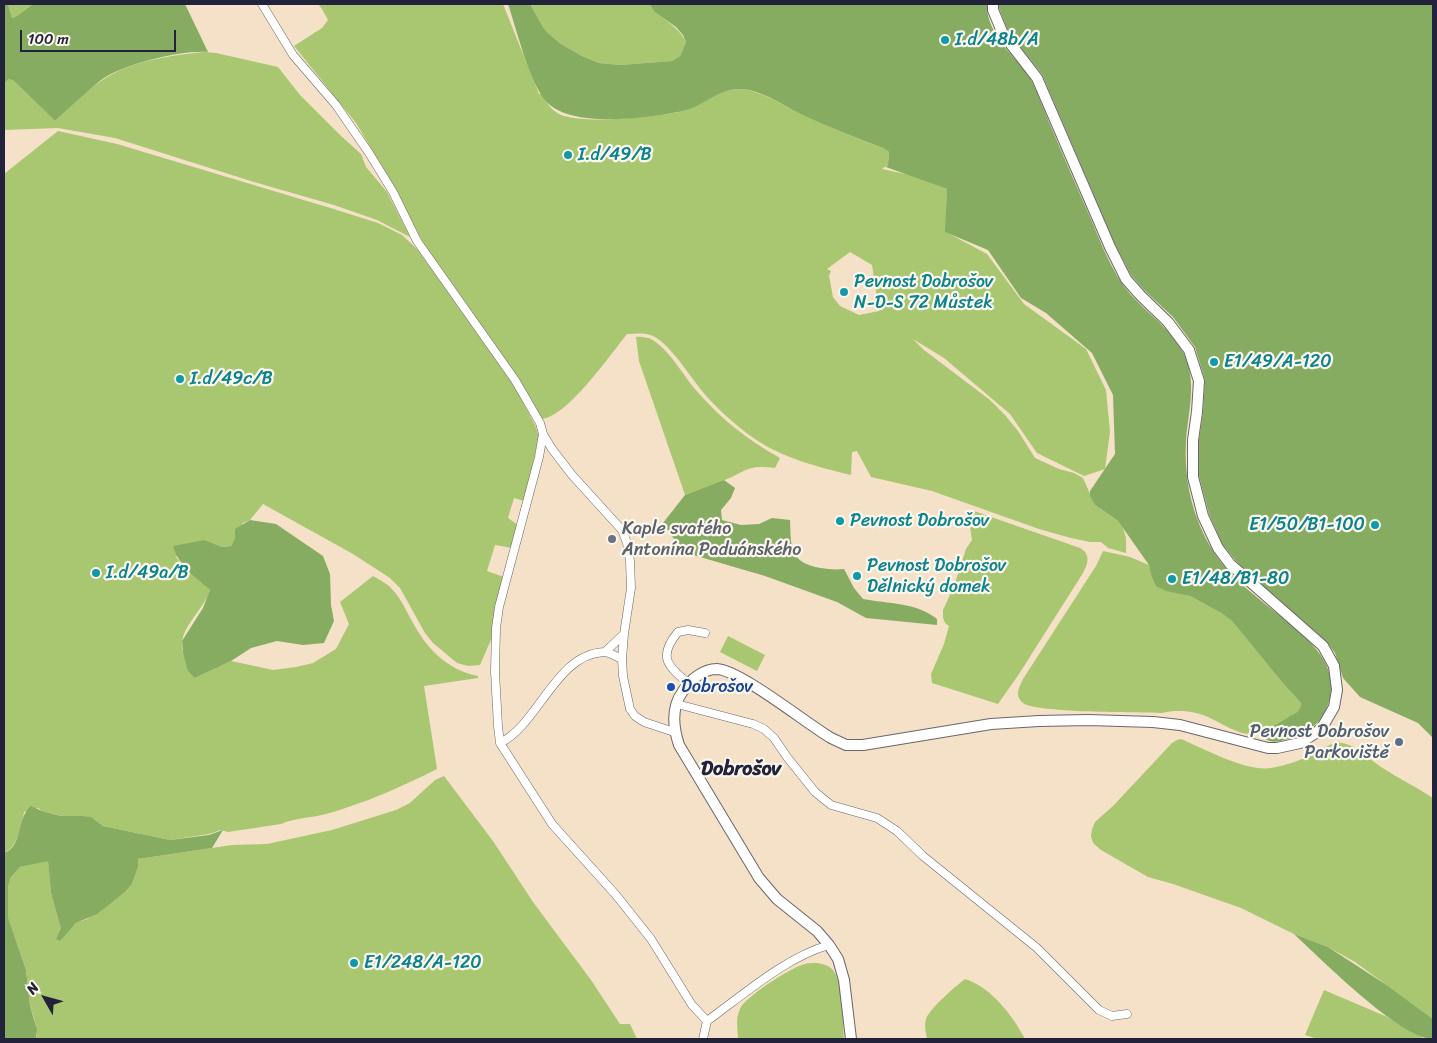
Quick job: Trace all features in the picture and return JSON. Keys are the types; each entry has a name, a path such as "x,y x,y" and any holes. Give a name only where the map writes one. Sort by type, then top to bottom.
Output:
{"street":[{"path":"262,4 293,55 336,105 369,153 393,192 417,241 515,380 540,423 543,434 572,475 622,530 627,543 630,561 631,588 622,659 623,676 630,709 635,716 644,722 674,732"},
{"path":"851,1039 844,980 838,959 816,930 777,899 759,878 684,755 673,725 677,704 681,693 688,683 711,670 719,669 750,684 831,738 846,744 862,745 991,724 1088,720 1153,722 1180,725 1257,746 1277,748 1300,743 1323,726 1334,707 1337,690 1330,656 1322,646 1230,564 1218,548 1201,510 1193,477 1193,440 1197,412 1198,381 1189,350 1168,322 1126,279 1110,247 1037,78 1003,34 993,10 993,4"},
{"path":"543,434 539,457 499,607 496,628 495,672 500,743 552,824 616,895 652,940 692,1005 707,1022"},
{"path":"688,683 670,666 667,655 668,647 678,632 688,630 705,633"},
{"path":"500,743 508,739 530,716 556,680 568,669 579,661 605,652 624,634"},
{"path":"605,652 622,659"},
{"path":"677,704 753,724 764,729 774,738 786,757 815,792 831,805 877,818 897,831 923,856 1037,948 1090,1003 1112,1016 1127,1014"},
{"path":"703,1039 707,1022 781,968 802,955 829,945"}],"green space":[{"path":"4,4 8,4 12,18 33,4 185,4 208,52 183,53 153,59 111,74 95,85 55,121 14,81 9,79 4,82"},
{"path":"8,4 33,4 12,18"},
{"path":"318,4 503,4 539,94 542,94 549,106 559,114 585,119 656,116 690,109 724,92 739,89 748,90 765,96 825,125 883,148 889,152 888,165 882,169 910,175 947,189 946,232 987,254 1024,304 1086,349 1106,390 1110,432 1105,469 1084,476 1037,453 1010,414 944,358 913,339 924,350 990,400 1018,431 1035,458 1083,478 1095,505 1117,520 1123,528 1126,538 1126,553 1108,548 1101,542 1090,542 1039,529 932,491 871,477 857,451 852,452 851,475 777,452 742,430 725,415 703,392 668,347 653,336 646,334 627,334 576,396 564,407 542,419 516,376 424,244 392,183 356,123 294,46 322,28 328,20","holes":["850,252 872,265 879,311 859,315 840,306 833,297 829,276 831,271 827,269"]},
{"path":"508,4 530,4 543,27 561,44 599,63 620,65 672,61 680,56 686,42 683,35 676,27 655,12 649,4 987,4 991,26 1034,85 1100,242 1116,274 1128,291 1161,324 1183,352 1188,363 1191,385 1186,441 1186,466 1195,514 1209,544 1225,567 1240,583 1309,641 1324,660 1329,671 1331,683 1330,696 1326,710 1319,721 1305,732 1278,742 1272,742 1263,737 1264,732 1297,712 1301,703 1232,621 1190,596 1166,591 1156,586 1149,565 1117,520 1095,505 1090,496 1090,491 1115,454 1113,395 1092,353 1046,313 1021,298 988,250 945,232 947,189 886,167 888,165 889,152 883,148 797,112 765,95 748,90 739,89 724,92 683,111 631,118 589,118 571,115 555,109 544,99 533,79"},
{"path":"530,4 649,4 658,14 674,26 686,42 680,56 672,61 620,65 599,63 561,44 543,27"},
{"path":"999,4 1433,4 1433,738 1418,723 1360,697 1343,678 1335,653 1327,642 1249,574 1223,545 1209,514 1199,476 1199,440 1205,380 1195,347 1173,317 1131,275 1115,244 1042,74 1008,31"},
{"path":"204,52 278,67 300,95 361,154 366,167 387,192 410,237 377,220 334,205 115,138 58,128 4,130 4,82 9,79 14,81 55,121 95,85 125,68 164,57"},
{"path":"58,131 117,144 337,210 378,223 402,235 417,249 512,382 535,425 539,437 524,501 514,498 508,518 518,525 512,548 495,545 487,571 504,577 493,635 480,665 468,666 457,663 433,643 425,633 400,588 390,578 353,554 263,504 250,520 243,523 231,546 222,547 205,540 176,557 183,566 210,590 183,636 183,653 195,678 231,661 273,670 313,663 336,649 349,624 340,602 373,576 389,586 399,598 431,649 457,669 478,676 478,678 424,686 437,769 383,794 326,814 291,820 281,824 228,832 221,830 209,834 170,840 103,826 90,817 62,816 42,811 38,808 24,812 16,841 4,853 4,174"},
{"path":"636,337 647,338 657,343 713,409 745,436 780,458 775,468 752,468 685,495 639,361"},
{"path":"724,480 735,488 731,498 721,510 722,520 741,525 759,524 772,518 790,520 794,552 802,562 820,568 844,569 854,588 863,599 902,604 920,609 937,619 937,625 866,618 837,602 765,576 683,552 663,523 685,495"},
{"path":"971,510 1080,548 1087,556 1087,563 1083,573 998,704 932,683 931,674 944,644 949,626 943,618 943,610 954,586 966,549 972,540 970,527"},
{"path":"250,520 276,524 323,556 330,574 331,605 334,621 324,643 303,645 277,641 251,648 231,661 195,678 188,671 182,641 203,608 210,590 183,565 173,546 205,540 222,547 231,546 235,538 235,529"},
{"path":"1103,551 1130,557 1149,565 1151,575 1178,593 1190,596 1232,621 1301,703 1297,712 1266,731 1250,734 1233,730 1206,716 1187,711 1162,713 1066,710 1047,709 1023,703 1018,694 1023,679 1096,566"},
{"path":"728,636 765,655 757,671 720,652"},
{"path":"1181,739 1226,759 1250,767 1261,768 1271,768 1291,763 1330,745 1338,743 1347,744 1433,798 1433,1019 1355,962 1328,947 1294,934 1241,908 1148,877 1101,850 1093,843 1091,836 1095,822 1113,806 1172,743"},
{"path":"444,776 493,841 533,902 591,980 620,1024 630,1024 637,1039 36,1039 37,1035 30,1006 26,970 8,917 8,887 11,877 20,867 48,860 51,893 63,936 76,923 87,919 125,892 132,884 138,867 138,859 232,845 267,844 332,830 396,810 410,803 435,780"},
{"path":"31,806 61,816 91,817 103,826 170,840 209,835 223,830 212,848 138,859 138,867 132,884 125,892 97,914 76,923 60,941 56,939 61,929 51,893 48,861 20,867 11,877 8,887 8,917 26,970 30,1006 37,1030 36,1039 4,1039 4,853 14,845 24,817"},
{"path":"1294,934 1328,947 1388,986 1433,1019 1433,1039 1419,1035 1401,1026 1381,1012"},
{"path":"817,963 829,967 836,975 842,1002 844,1039 738,1039 738,1013 750,998 768,984 796,968 806,964"},
{"path":"965,979 984,989 1000,1003 1025,1039 927,1039 925,1024 928,1015 943,998"},
{"path":"1324,990 1385,1016 1425,1039 1318,1039 1305,1035"}],"place":[{"name":"I.d/48b/A","path":"945,40"},
{"name":"I.d/49/B","path":"568,155"},
{"name":"Pevnost Dobrošov N-D-S 72 Můstek","path":"844,292"},
{"name":"E1/49/A-120","path":"1214,362"},
{"name":"I.d/49c/B","path":"180,379"},
{"name":"Pevnost Dobrošov","path":"840,521"},
{"name":"E1/50/B1-100","path":"1375,525"},
{"name":"Kaple svatého Antonína Paduánského","path":"612,539"},
{"name":"I.d/49a/B","path":"96,573"},
{"name":"Pevnost Dobrošov Dělnický domek","path":"857,576"},
{"name":"E1/48/B1-80","path":"1172,579"},
{"name":"Dobrošov","path":"671,687"},
{"name":"Pevnost Dobrošov Parkoviště","path":"1399,742"},
{"name":"E1/248/A-120","path":"354,963"}],"district":[{"name":"Dobrošov","path":"741,770"}]}
